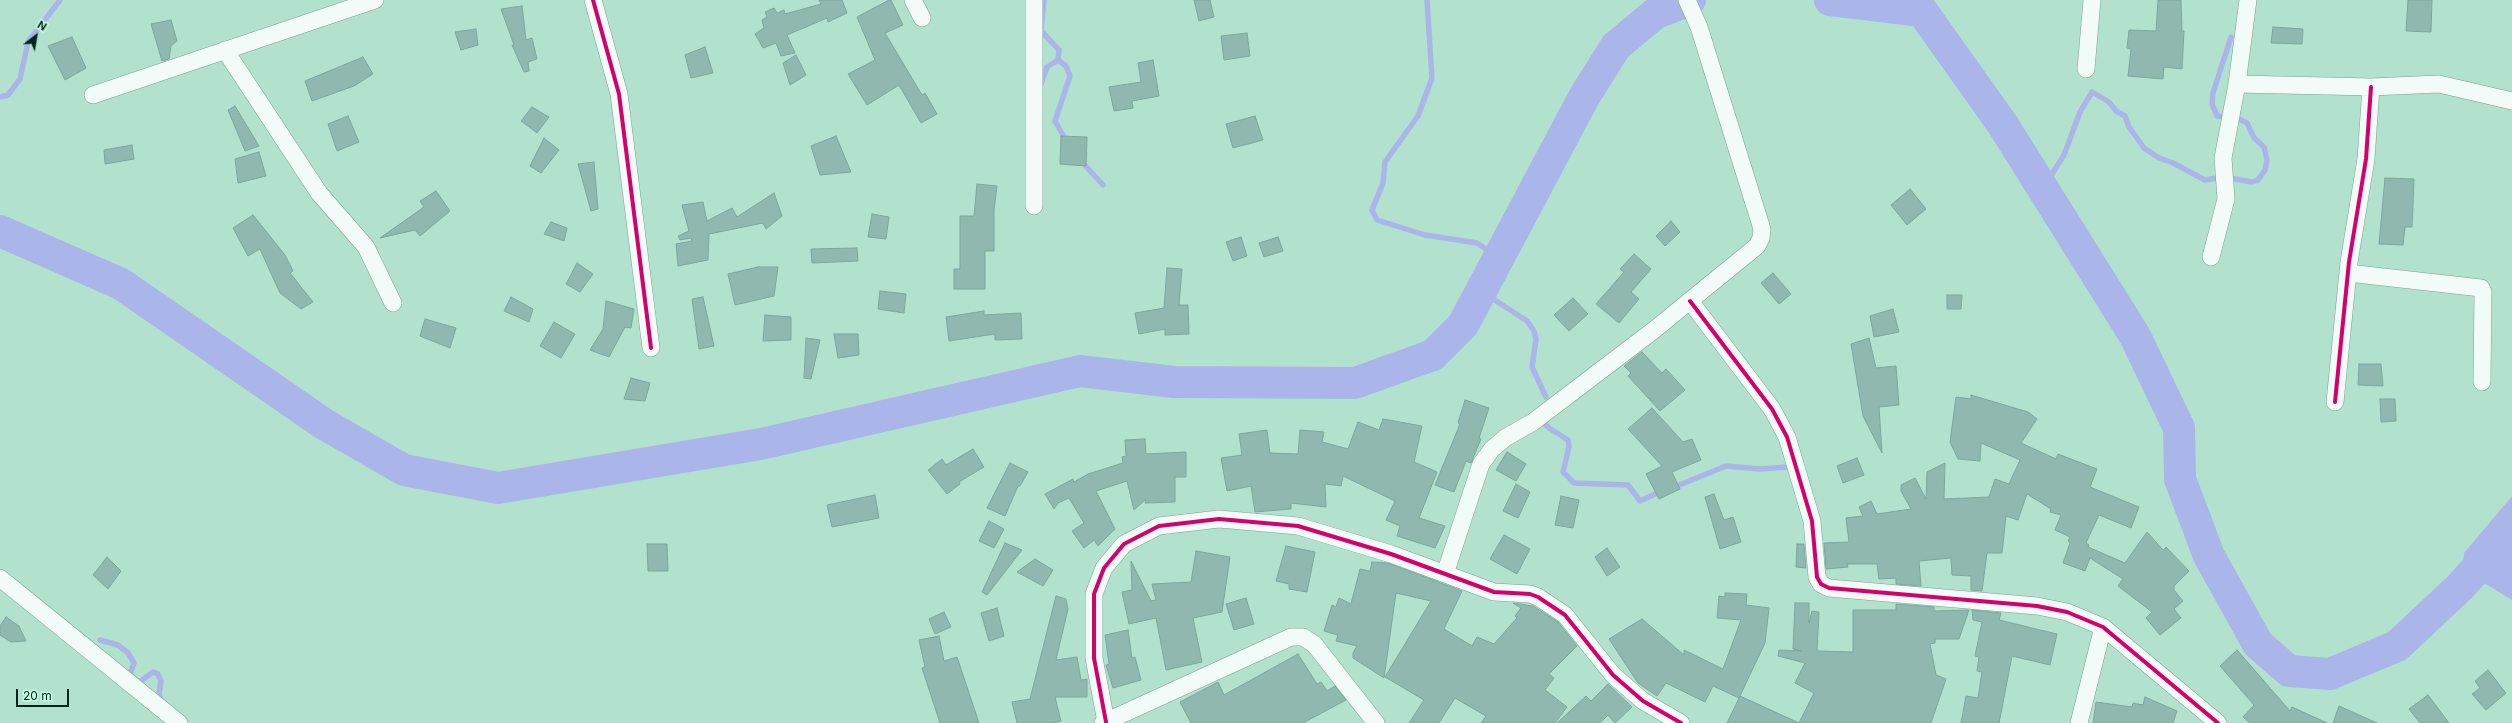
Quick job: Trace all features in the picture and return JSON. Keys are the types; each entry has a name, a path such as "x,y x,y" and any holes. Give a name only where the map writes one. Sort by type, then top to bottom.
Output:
{"street":[{"path":"93,95 375,0"},
{"path":"593,0 619,94 651,348"},
{"path":"913,0 922,18"},
{"path":"1034,0 1034,206"},
{"path":"1445,574 1480,464 1492,449 1505,438 1551,409 1690,301 1757,246 1761,234 1699,27 1687,0"},
{"path":"2086,69 2092,0"},
{"path":"2211,257 2226,199 2223,158 2237,84 2248,0"},
{"path":"225,50 319,193 366,247 393,303"},
{"path":"2237,84 2370,87 2439,84 2512,101"},
{"path":"2335,402 2348,273 2366,159 2370,87"},
{"path":"2348,273 2481,288 2484,292 2482,382"},
{"path":"1690,301 1772,409 1787,437 1812,521 1817,577 1821,584 1829,588 2037,606 2067,612 2103,627 2218,723"},
{"path":"1376,723 1314,644 1304,637 1291,637 1104,722 1094,658 1094,594 1104,568 1124,544 1158,526 1219,519 1298,526 1391,554 1494,592 1530,594 1546,601 1565,615 1577,628 1613,675 1643,701 1681,723"},
{"path":"0,578 179,723"},
{"path":"2079,723 2103,627"}],"water":[{"path":"2512,496 2512,600 2471,575 2463,564 2464,553"}],"building":[{"path":"819,0 842,0 847,13 828,22 827,18 787,35 795,53 781,56 776,43 763,48 755,34 764,28 762,20 767,17 765,12 774,8 777,13 784,10 785,14 821,4"},
{"path":"891,0 903,25 885,33 922,95 925,93 937,114 921,123 899,85 867,105 848,74 875,60 857,17"},
{"path":"1194,0 1210,0 1214,17 1199,21"},
{"path":"2158,0 2181,0 2182,31 2184,31 2182,69 2164,67 2163,79 2128,76 2131,49 2127,48 2129,30 2156,31"},
{"path":"2408,0 2432,0 2431,32 2406,31"},
{"path":"522,6 526,40 532,38 537,59 528,62 529,71 524,72 512,45 514,45 501,9"},
{"path":"171,20 177,41 171,46 169,59 162,61 151,24"},
{"path":"2273,27 2303,29 2302,44 2271,43"},
{"path":"476,29 478,45 461,50 455,32"},
{"path":"1247,33 1250,56 1224,60 1221,36"},
{"path":"72,37 86,68 65,80 48,46"},
{"path":"705,47 713,73 691,78 685,55"},
{"path":"796,55 806,75 790,85 783,63"},
{"path":"363,57 373,74 354,86 312,101 305,81"},
{"path":"1153,60 1159,96 1132,101 1133,108 1114,111 1109,87 1141,82 1138,63"},
{"path":"235,106 259,146 245,151 228,110"},
{"path":"532,107 549,117 537,133 521,121"},
{"path":"348,116 359,142 337,151 328,124"},
{"path":"1255,116 1263,140 1233,148 1226,124"},
{"path":"836,136 851,172 820,175 811,146"},
{"path":"1061,136 1087,137 1086,166 1060,164"},
{"path":"544,138 559,150 541,173 530,166"},
{"path":"132,145 134,159 105,164 104,150"},
{"path":"259,152 266,176 238,183 235,159"},
{"path":"594,162 598,209 591,211 578,164"},
{"path":"2385,178 2414,179 2412,227 2405,227 2403,245 2379,244"},
{"path":"977,184 997,186 994,210 994,251 985,251 985,289 954,289 954,269 960,269 960,216 974,216"},
{"path":"1910,189 1926,209 1907,225 1891,205"},
{"path":"436,191 450,211 420,236 415,230 380,238 424,207 420,201"},
{"path":"774,193 782,216 766,229 763,223 709,234 708,260 678,266 676,244 692,241 691,238 680,240 678,236 689,231 682,205 703,202 707,221 732,208 737,217"},
{"path":"872,214 889,217 886,239 868,237"},
{"path":"253,215 285,255 293,271 290,273 313,302 301,309 280,293 260,249 248,256 233,228"},
{"path":"1671,221 1680,232 1665,246 1656,236"},
{"path":"551,222 567,228 564,241 544,234"},
{"path":"1241,237 1247,256 1233,261 1226,242"},
{"path":"1278,237 1283,251 1264,257 1259,243"},
{"path":"857,248 858,261 812,263 811,249"},
{"path":"1634,254 1651,269 1631,292 1639,299 1619,323 1596,304 1624,272 1620,269"},
{"path":"577,263 593,274 580,292 566,284"},
{"path":"758,267 778,267 774,296 735,305 728,274"},
{"path":"1167,268 1182,269 1179,305 1188,305 1189,334 1165,335 1165,329 1139,334 1135,313 1164,308"},
{"path":"1773,273 1791,294 1779,304 1761,283"},
{"path":"880,291 906,294 904,313 878,309"},
{"path":"1947,295 1962,295 1961,309 1947,309"},
{"path":"511,297 533,309 529,322 504,311"},
{"path":"703,297 714,346 699,349 692,299"},
{"path":"1573,298 1588,314 1569,331 1554,315"},
{"path":"606,301 634,309 631,328 625,327 609,357 590,350 603,329"},
{"path":"1893,309 1899,332 1874,337 1870,316"},
{"path":"984,311 984,315 1021,313 1022,339 995,340 995,334 949,341 946,317"},
{"path":"765,315 791,317 791,340 763,341"},
{"path":"425,319 456,328 450,348 420,336"},
{"path":"554,322 575,334 561,358 540,346"},
{"path":"834,334 858,334 859,355 838,358"},
{"path":"806,338 820,340 811,379 804,378"},
{"path":"1869,338 1876,368 1896,366 1899,405 1879,407 1882,453 1863,416 1851,344"},
{"path":"1642,352 1662,373 1666,369 1685,390 1660,411 1628,376 1631,373 1624,366"},
{"path":"2359,364 2381,364 2383,386 2358,385"},
{"path":"631,378 650,383 645,401 624,399"},
{"path":"1971,395 2028,412 2037,419 2021,443 2056,459 2058,454 2097,469 2090,487 2139,507 2131,528 2099,515 2086,543 2089,545 2088,547 2125,563 2147,532 2163,550 2166,547 2189,571 2174,586 2174,590 2183,601 2174,609 2181,618 2160,635 2146,618 2152,612 2118,586 2123,579 2090,558 2085,571 2063,563 2070,543 2068,541 2070,537 2055,530 2061,515 2050,512 2051,509 2027,494 2018,520 2006,516 2002,553 1987,553 1982,591 1971,590 1971,576 1952,575 1951,558 1919,561 1921,586 1896,584 1896,578 1879,579 1877,564 1847,564 1848,567 1826,569 1824,543 1849,542 1846,518 1863,516 1859,507 1871,501 1877,514 1911,509 1901,491 1901,485 1915,478 1926,499 1927,472 1945,463 1944,499 1989,497 1995,479 2009,484 2020,460 1981,443 1980,461 1958,459 1950,442 1956,397 1971,399"},
{"path":"2380,399 2395,399 2396,421 2381,422"},
{"path":"1465,400 1489,408 1479,438 1481,439 1471,463 1466,461 1454,492 1435,485 1460,424 1458,423"},
{"path":"1652,408 1683,442 1692,439 1701,460 1672,472 1680,489 1659,499 1646,474 1662,466 1628,429"},
{"path":"1383,419 1422,426 1414,462 1437,472 1419,518 1445,526 1435,548 1397,536 1400,526 1386,520 1395,501 1343,476 1341,486 1325,484 1326,507 1291,503 1291,509 1255,512 1251,486 1227,491 1221,458 1242,455 1239,434 1267,430 1270,453 1298,454 1300,430 1324,432 1322,442 1348,449 1358,422 1379,430"},
{"path":"1145,439 1146,454 1186,452 1186,477 1175,477 1175,502 1145,503 1146,499 1134,510 1127,481 1096,491 1115,529 1098,546 1094,540 1084,548 1072,531 1084,523 1069,498 1058,503 1054,509 1045,494 1073,479 1074,482 1088,474 1123,463 1122,457 1126,456 1125,440"},
{"path":"973,449 984,467 959,482 960,484 947,494 928,470 942,459 946,465"},
{"path":"1507,452 1526,464 1516,481 1496,470"},
{"path":"1857,458 1864,475 1843,483 1837,466"},
{"path":"1010,463 1028,472 1020,486 1018,486 1005,516 987,508"},
{"path":"1516,484 1530,492 1518,518 1503,511"},
{"path":"1714,494 1724,520 1733,517 1741,542 1720,549 1705,497"},
{"path":"875,495 879,518 832,527 827,505"},
{"path":"1561,496 1579,500 1573,528 1555,525"},
{"path":"989,521 1004,529 994,548 979,541"},
{"path":"1504,535 1530,549 1517,574 1490,559"},
{"path":"1005,543 1022,550 987,595 982,592"},
{"path":"647,544 667,544 668,571 648,571"},
{"path":"1797,544 1804,544 1806,568 1796,567"},
{"path":"1286,546 1315,552 1307,592 1289,589 1289,584 1276,581"},
{"path":"1607,548 1620,567 1607,576 1595,557"},
{"path":"1196,551 1230,557 1222,612 1193,618 1202,662 1166,670 1156,618 1129,624 1122,592 1132,590 1131,561 1151,601 1156,600 1152,584 1191,582"},
{"path":"107,557 121,571 108,589 93,575"},
{"path":"1035,559 1053,570 1043,586 1017,572"},
{"path":"1372,562 1388,563 1462,591 1444,629 1472,646 1477,637 1494,644 1517,618 1515,616 1521,608 1513,603 1533,606 1558,622 1577,646 1549,674 1554,678 1545,690 1567,707 1555,723 1481,723 1486,716 1455,698 1439,723 1409,723 1424,700 1385,677 1431,601 1396,593 1384,678 1353,658 1353,653 1357,646 1336,641 1338,635 1324,631 1332,605 1336,607 1339,598 1351,604 1360,569 1370,571"},
{"path":"1725,593 1747,594 1746,605 1769,608 1765,643 1739,698 1713,686 1705,702 1666,683 1657,696 1638,683 1609,639 1642,619 1684,655 1684,650 1723,669 1741,620 1717,618 1719,596 1725,597"},
{"path":"1056,596 1066,599 1068,609 1056,660 1077,657 1081,680 1087,679 1087,697 1055,697 1061,721 1053,723 1017,723 1012,702 1030,699"},
{"path":"1246,598 1254,624 1234,630 1226,604"},
{"path":"1795,603 1809,603 1809,623 1812,611 1819,612 1817,651 1853,652 1853,610 1896,610 1896,604 1934,607 1934,611 1969,610 1959,639 1935,639 1935,643 1930,644 1936,675 1946,679 1931,723 1799,723 1814,693 1795,683 1805,663 1778,656 1779,650 1802,651 1793,649"},
{"path":"997,608 1004,636 989,641 981,613"},
{"path":"1972,610 2001,613 1999,620 2057,634 2050,665 2012,656 1999,723 1961,723 1966,696 1978,698 1982,672 1977,671 1979,657 1975,656 1982,622 1973,620"},
{"path":"944,612 951,627 935,634 929,619"},
{"path":"6,617 19,626 26,641 11,642 0,635 0,626"},
{"path":"1128,630 1132,658 1135,657 1141,680 1113,688 1106,665 1109,664 1105,635"},
{"path":"939,636 944,661 957,657 979,723 940,723 922,668 925,667 919,640"},
{"path":"2237,650 2290,711 2292,707 2327,723 2250,723 2243,717 2254,705 2220,666"},
{"path":"1298,654 1317,684 1321,682 1327,691 1335,686 1346,700 1303,723 1191,723 1180,702 1218,682 1224,695"},
{"path":"2488,670 2506,693 2486,710 2472,694 2480,688 2475,681"},
{"path":"1608,684 1632,707 1615,723 1608,715 1600,723 1557,723 1586,696 1591,701"},
{"path":"2428,695 2449,723 2420,723 2409,709"},
{"path":"1740,696 1799,723 1727,723"},
{"path":"2145,697 2177,711 2173,723 2093,723 2096,702 2132,707 2133,703 2143,705"},
{"path":"2339,706 2377,723 2333,723"}],"waterway":[{"path":"0,97 8,95 20,79 28,42 60,0"},
{"path":"1044,0 1041,31 1059,50 1058,60"},
{"path":"1427,0 1432,78 1418,116 1385,162 1383,183 1372,210 1377,220 1425,235 1477,243 1499,258"},
{"path":"0,231 121,284 324,424 404,470 498,488 761,444 1080,371 1174,382 1355,383 1433,355 1463,325 1584,97 1616,46 1656,13 1690,0"},
{"path":"1830,0 1922,11 2003,125 2135,336 2179,428 2180,479 2209,556 2258,644 2289,671 2330,674 2397,646 2460,587 2494,549"},
{"path":"1920,0 1922,11"},
{"path":"2042,190 2064,155 2080,112 2092,92 2109,102 2116,111 2125,116 2129,127 2144,148 2159,158 2173,163 2205,180 2224,177 2252,182 2258,180 2265,170 2267,160 2264,147 2254,138 2247,123 2235,117 2217,116 2212,104 2213,93 2231,37"},
{"path":"1058,60 1066,66 1070,76 1055,121 1067,142"},
{"path":"1040,87 1047,67 1058,60"},
{"path":"1081,161 1103,185"},
{"path":"1481,291 1527,321 1534,331 1536,339 1532,367 1546,397"},
{"path":"1540,419 1549,428 1568,440 1569,447 1563,472 1574,483 1628,485 1640,501 1662,491"},
{"path":"1672,488 1726,466 1760,469 1787,467 1793,469"},
{"path":"100,640 118,645 128,653 134,663 130,674 137,681 141,681 153,672 158,674 161,681 159,694 161,702"}],"cycle path":[{"path":"593,0 619,94 651,348"},
{"path":"2335,402 2349,262 2366,159 2371,87"},
{"path":"1690,301 1772,409 1787,437 1812,521 1817,577 1821,584 1829,588 2037,606 2067,612 2103,627 2218,723"},
{"path":"1106,722 1094,658 1094,594 1104,568 1124,544 1159,526 1219,519 1298,526 1391,554 1494,592 1530,594 1538,597 1565,615 1613,675 1643,701 1681,723"}]}
